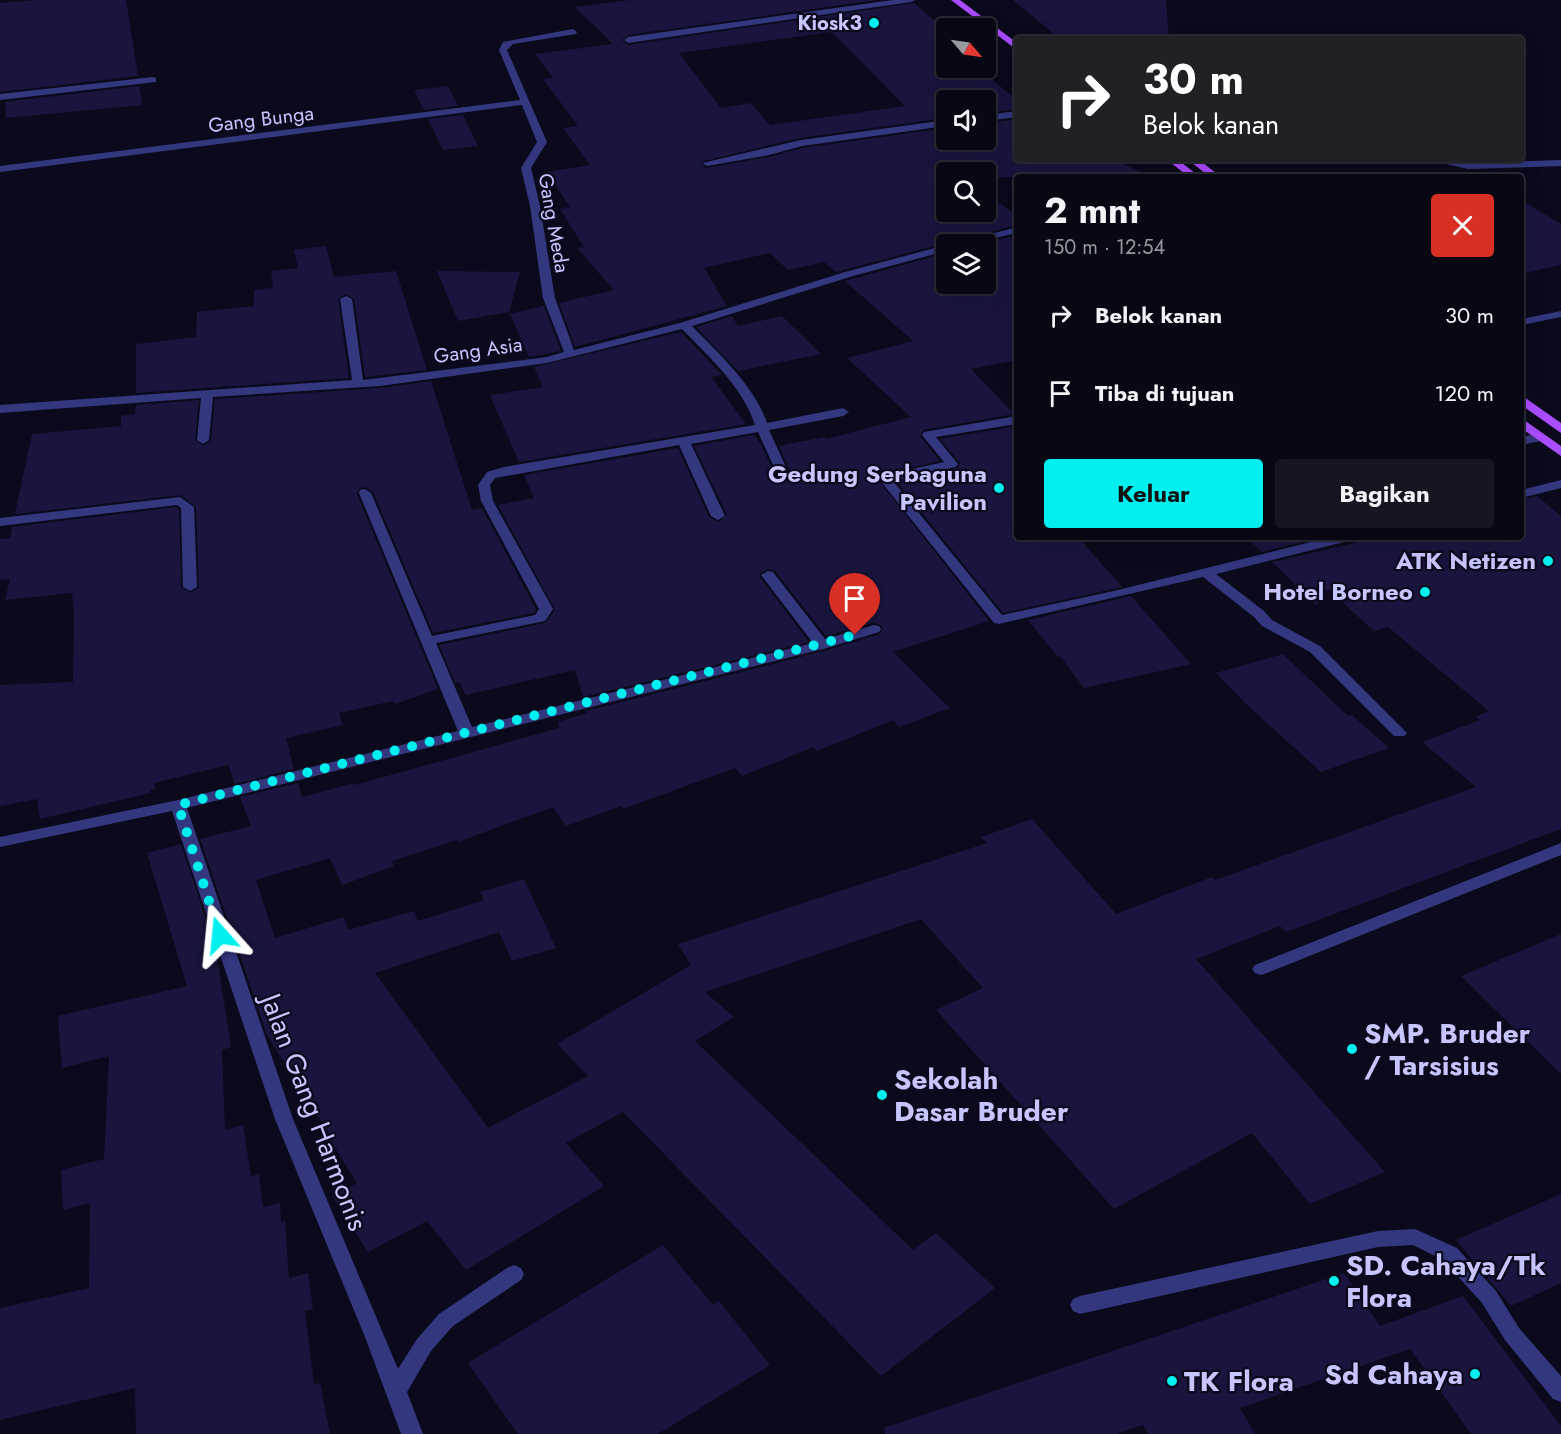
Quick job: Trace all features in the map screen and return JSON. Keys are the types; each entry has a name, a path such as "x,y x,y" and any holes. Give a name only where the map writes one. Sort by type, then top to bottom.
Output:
{"main road":[{"path":"955,0 1014,45"},
{"path":"970,0 1008,28"},
{"path":"1175,162 1191,174"},
{"path":"1196,162 1212,174"},
{"path":"1524,401 1561,429"},
{"path":"1524,424 1561,452"}],"street":[{"path":"628,40 911,0"},
{"path":"525,102 503,47 522,39 573,32"},
{"path":"0,97 153,80"},
{"name":"Gang Bunga","path":"0,169 525,102"},
{"name":"Gang Meda","path":"525,102 542,142 526,168 535,206 549,298 570,354"},
{"path":"996,117 1014,114"},
{"path":"707,163 770,152 801,143 936,124"},
{"path":"1446,162 1468,166 1561,163"},
{"path":"1542,164 1561,172"},
{"path":"996,235 1014,231"},
{"name":"Gang Asia","path":"0,409 358,384 437,376 570,354 684,325 849,274 936,251"},
{"path":"346,299 358,384"},
{"path":"1524,321 1561,314"},
{"path":"684,325 722,364 757,416 784,476"},
{"path":"203,440 207,394"},
{"path":"427,641 540,618 546,609 487,501 484,485 491,475 843,412"},
{"path":"1014,421 928,435 952,464 885,479 999,620 1335,540"},
{"path":"1524,440 1541,437"},
{"path":"684,442 718,516"},
{"path":"1524,493 1561,484"},
{"path":"365,493 467,734"},
{"path":"0,522 180,501 187,507 190,587"},
{"path":"1205,572 1259,614 1267,623 1315,649 1399,733"},
{"path":"768,575 822,645"},
{"path":"0,842 178,805 822,645 874,629"},
{"name":"Jalan Gang Harmonis","path":"178,805 284,1119 412,1434"},
{"path":"1261,969 1561,849"},
{"path":"1080,1305 1378,1239 1415,1237 1450,1254 1489,1298 1512,1334 1561,1392"},
{"path":"396,1391 424,1345 446,1320 514,1274"}],"building":[{"path":"38,0 126,0 138,76 0,92 0,3"},
{"path":"630,0 877,0 628,35 622,40 628,45 914,3 936,22 936,78 990,78 1014,98 1014,109 996,112 996,90 936,90 936,119 800,138 700,162 706,168 769,157 802,148 936,129 936,150 996,150 996,122 1014,119 1014,162 1119,162 1145,174 1014,174 1014,177 996,177 996,162 936,162 936,222 996,222 996,200 1014,214 1014,226 983,234 936,234 936,245 836,272 824,262 788,270 770,253 704,268 727,306 575,347 559,303 614,290 577,248 584,247 560,209 570,207 547,172 590,165 563,128 578,126 543,79 553,78 535,54 613,44 575,7","holes":["832,32 905,106 770,125 751,103 721,108 679,53"]},
{"path":"1013,0 1166,0 1169,36 1056,36"},
{"path":"139,86 142,105 6,118 5,102"},
{"path":"448,86 458,106 424,110 414,90"},
{"path":"463,115 478,146 443,150 428,119"},
{"path":"1524,202 1561,224 1561,265 1524,273"},
{"path":"1014,236 1014,361 971,369 1014,414 924,430 920,436 940,461 880,474 877,478 989,621 893,652 950,708 899,727 893,720 817,751 813,747 742,776 735,768 623,809 621,806 566,826 553,807 458,842 457,840 392,861 394,866 342,885 330,858 256,880 275,938 344,917 348,930 414,911 418,921 484,900 480,892 524,879 556,948 512,961 499,932 375,973 488,1128 588,1076 557,1044 691,965 678,944 987,843 981,837 1032,819 1116,914 1212,877 1215,880 1476,787 1422,742 1480,720 1476,717 1489,711 1388,627 1374,631 1329,590 1316,593 1318,606 1272,562 1368,540 1524,540 1524,499 1537,496 1561,516 1561,829 1286,932 1280,926 1196,959 1385,1172 1310,1204 1252,1133 1114,1209 936,1010 983,988 921,919 705,992 734,1017 695,1041 913,1250 936,1233 995,1288 881,1376 623,1112 566,1143 604,1186 466,1270 427,1221 368,1252 332,1196 357,1183 267,1035 200,839 251,826 240,797 298,783 302,797 354,783 355,785 559,728 558,722 587,713 586,711 828,650 880,634 883,628 873,623 826,636 775,571 768,569 759,576 809,642 583,697 575,670 466,695 459,682 455,683 439,645 545,623 555,610 498,505 534,498 524,475 678,448 709,517 719,522 727,515 694,446 754,435 776,477 785,482 792,475 779,446 824,437 826,439 911,417 847,358 913,341 845,281 936,256 936,294 996,294 996,240"},
{"path":"326,246 334,277 396,271 427,370 365,377 354,299 345,294 338,299 349,378 136,393 136,344 196,337 197,312 254,306 254,290 273,288 271,271 298,268 294,250"},
{"path":"437,271 520,272 509,312 458,321"},
{"path":"544,306 561,351 529,357 510,314"},
{"path":"732,316 738,326 782,316 821,354 738,371 696,327"},
{"path":"681,332 722,375 711,377 746,424 519,462 490,395 543,387 534,367"},
{"path":"431,381 472,510 482,508 536,609 534,613 433,633 373,492 366,487 360,488 357,494 438,689 395,704 393,701 339,713 343,725 286,738 294,769 235,784 228,765 154,783 155,789 150,790 151,793 40,819 37,799 0,806 0,685 73,682 74,613 72,593 5,600 10,579 0,580 0,539 10,538 12,527 176,507 179,509 181,587 191,593 199,587 196,507 181,495 15,514 32,434 121,426 121,416 135,414 136,405 199,400 195,440 204,446 211,440 215,399 380,388"},
{"path":"1014,427 1014,540 1081,540 1122,587 1003,613 897,482 958,468 960,463 940,439"},
{"path":"1249,540 1310,540 1262,552"},
{"path":"1131,596 1191,664 1084,688 1060,656 1058,657 1028,620"},
{"path":"1283,654 1348,716 1352,715 1389,748 1321,772 1244,702 1216,673"},
{"path":"181,844 220,961 217,957 231,1047 222,1050 225,1130 243,1125 251,1176 259,1174 263,1207 280,1203 281,1222 285,1220 289,1278 308,1273 313,1309 305,1311 314,1384 320,1383 330,1434 136,1434 135,1388 0,1420 0,1308 89,1288 90,1203 63,1210 61,1170 104,1159 109,1056 62,1068 58,1016 187,986 147,853"},
{"path":"1561,934 1561,1074 1461,976"},
{"path":"1561,1194 1561,1283 1511,1306 1456,1240"},
{"path":"663,1245 713,1305 719,1301 770,1365 658,1434 518,1434 468,1363"},
{"name":"TK Flora","path":"1344,1273 1380,1326 1463,1296 1561,1426 1561,1434 1471,1434 1410,1349 1240,1408 1255,1434 1148,1434 1143,1425 1116,1434 885,1434 884,1428"}],"place":[{"name":"Kiosk3","path":"874,23"},
{"name":"Gedung Serbaguna Pavilion","path":"999,488"},
{"name":"ATK Netizen","path":"1548,561"},
{"name":"Hotel Borneo","path":"1425,592"},
{"name":"SMP. Bruder / Tarsisius","path":"1352,1049"},
{"name":"Sekolah Dasar Bruder","path":"882,1095"},
{"name":"SD. Cahaya/Tk Flora","path":"1334,1281"},
{"name":"Sd Cahaya","path":"1475,1374"},
{"name":"TK Flora","path":"1172,1381"}],"route":[{"path":"220,935 178,805 855,635"}]}
